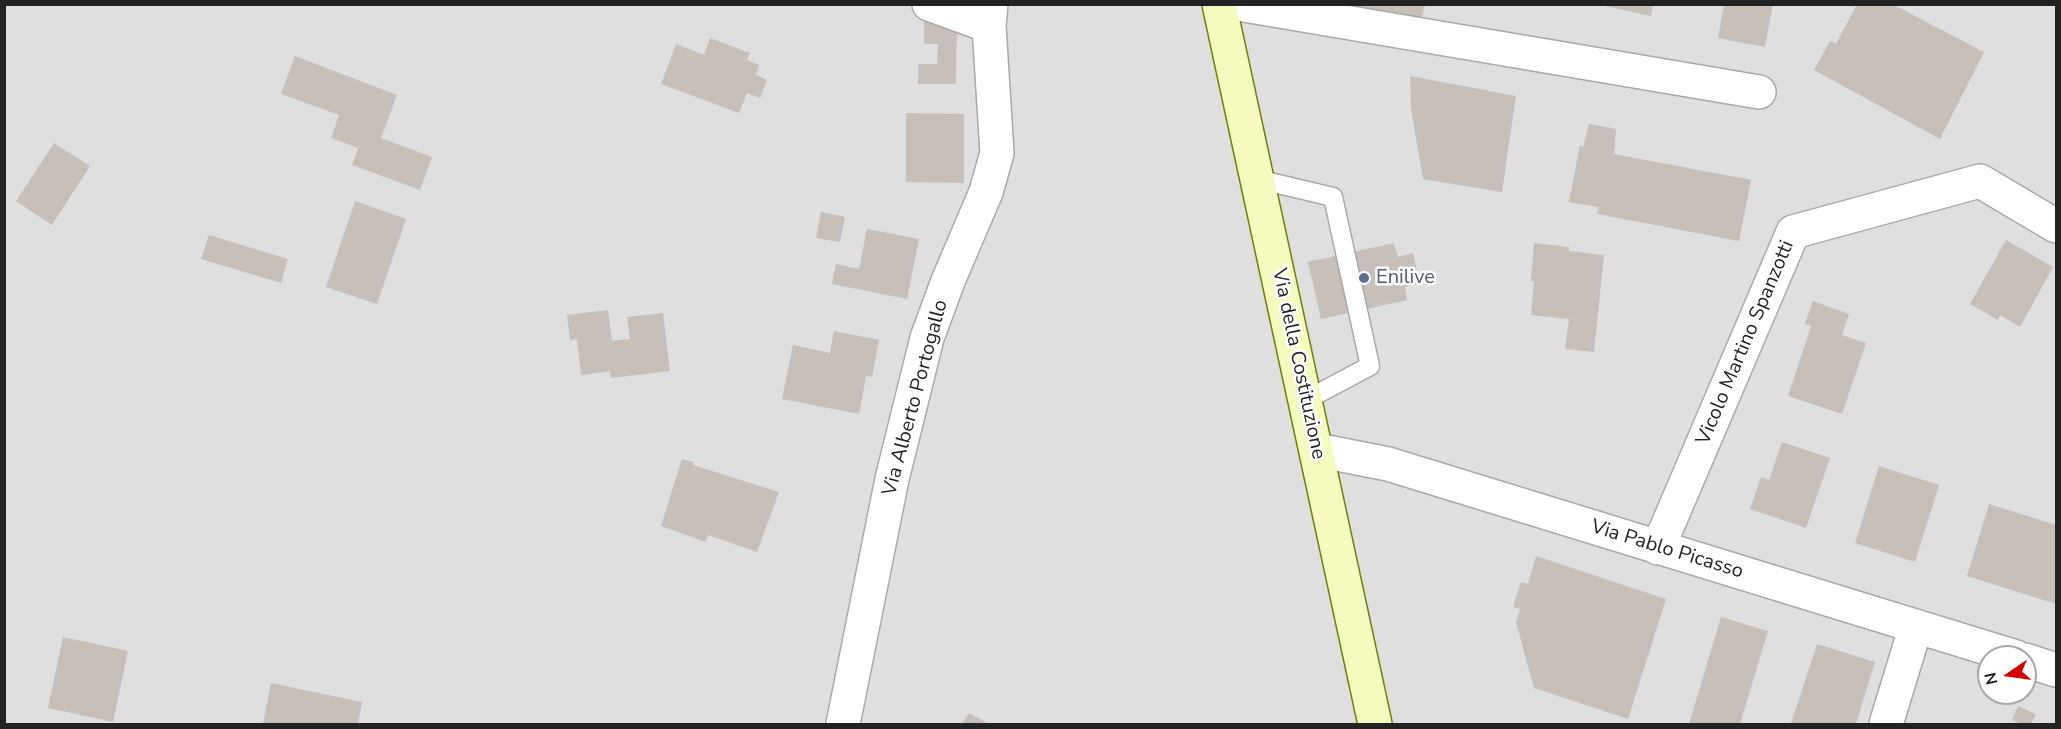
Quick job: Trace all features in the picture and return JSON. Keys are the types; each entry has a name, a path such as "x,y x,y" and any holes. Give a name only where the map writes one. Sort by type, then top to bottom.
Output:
{"main road":[{"name":"Via della Costituzione","path":"1219,4 1375,724"}],"street":[{"path":"929,4 990,15"},
{"path":"1238,4 1759,92"},
{"name":"Via Alberto Portogallo","path":"843,724 892,479 927,338 948,281 986,192 997,153 990,15"},
{"name":"Vicolo Martino Spanzotti","path":"1658,548 1793,232 1980,181 2056,226"},
{"name":"Via Pablo Picasso","path":"1317,450 1388,464 1977,645"},
{"path":"1886,724 1916,626"},
{"path":"2037,664 2056,670"}],"lane":[{"path":"1257,179 1333,197 1370,366 1306,400"}],"shaded area":[{"path":"4,5 2056,5 2056,724 5,724"}],"building":[{"path":"1341,4 1425,4 1420,27 1339,12"},
{"path":"1596,4 1653,4 1651,16"},
{"path":"1724,4 1773,4 1765,47 1718,38"},
{"path":"1857,4 1892,4 1984,52 1940,139 1814,70 1830,41 1836,44"},
{"path":"924,22 957,22 956,84 918,84 918,64 937,64 938,44 924,44"},
{"path":"710,38 750,53 747,60 759,65 756,75 767,80 760,98 747,93 739,113 661,84 676,44 704,55"},
{"path":"295,56 397,95 381,138 432,157 420,190 352,165 358,148 331,138 339,115 281,94"},
{"path":"1410,76 1516,96 1502,192 1423,179 1411,108"},
{"path":"906,113 964,114 964,183 906,182"},
{"path":"1589,124 1616,129 1614,154 1751,180 1739,241 1597,214 1598,207 1569,202 1580,145 1583,147"},
{"path":"54,143 90,166 52,225 16,201"},
{"path":"355,201 406,219 377,304 326,287"},
{"path":"821,212 845,217 840,242 816,238"},
{"path":"867,229 919,239 907,299 832,284 836,264 859,269"},
{"path":"209,235 288,259 281,283 201,259"},
{"path":"2006,240 2053,267 2020,327 2000,315 1998,320 1970,304"},
{"path":"1394,243 1398,257 1413,253 1420,284 1405,287 1407,300 1321,319 1308,262"},
{"path":"1534,243 1569,247 1569,251 1604,255 1594,352 1565,349 1569,319 1531,315"},
{"path":"1813,301 1849,314 1842,335 1866,343 1842,414 1788,396 1811,326 1805,324"},
{"path":"608,310 612,341 630,339 627,317 663,313 670,371 611,378 610,371 581,375 577,339 570,340 567,315"},
{"path":"834,331 879,340 872,377 866,376 859,414 782,399 793,345 830,353"},
{"path":"1782,442 1830,458 1806,528 1750,509 1761,477 1769,480"},
{"path":"682,459 694,462 693,465 779,492 757,552 708,535 706,542 661,526"},
{"path":"1879,466 1939,485 1915,562 1855,543"},
{"path":"1989,504 2056,525 2056,604 1967,576"},
{"path":"1536,556 1666,599 1628,719 1534,688 1516,622 1520,609 1513,607 1521,582 1528,584"},
{"path":"1721,617 1768,631 1740,724 1689,724"},
{"path":"63,637 128,651 113,722 48,708"},
{"path":"1817,644 1875,662 1856,724 1791,724"},
{"path":"271,683 362,702 358,724 263,724"},
{"path":"2018,706 2036,714 2031,724 2022,724 2012,720"},
{"path":"969,713 989,724 962,724"}],"place":[{"name":"Enilive","path":"1364,278"}]}
